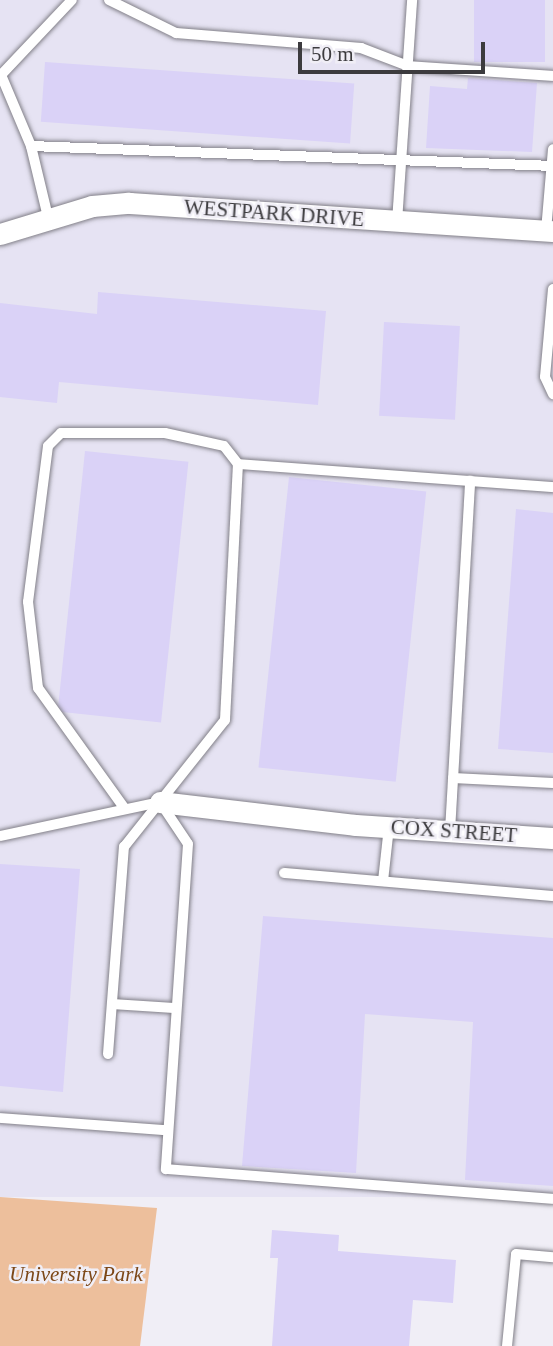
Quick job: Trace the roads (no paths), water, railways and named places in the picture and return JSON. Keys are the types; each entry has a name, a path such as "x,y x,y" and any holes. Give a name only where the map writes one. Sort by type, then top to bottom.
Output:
{"street":[{"name":"WESTPARK DRIVE","path":"0,234 48,216 129,203 549,231"},
{"name":"COX STREET","path":"160,802 355,825 553,838"}],"lane":[{"path":"48,216 31,146 1,75 72,0"},
{"path":"109,0 176,33 360,48 408,66 553,76"},
{"path":"397,222 412,0"},
{"path":"31,146 369,162 402,157 552,166"},
{"path":"549,231 553,149"},
{"path":"553,289 545,377 553,394"},
{"path":"108,1054 124,847 225,720 238,464 224,446 164,433 61,433 48,446 28,602 38,688 125,809"},
{"path":"238,464 553,487"},
{"path":"450,831 470,481"},
{"path":"453,778 553,783"},
{"path":"0,836 160,802"},
{"path":"160,802 188,844 165,1130 166,1169 553,1199"},
{"path":"383,881 389,827"},
{"path":"284,873 553,896"},
{"path":"112,1004 174,1008"},
{"path":"0,1118 165,1130"},
{"path":"507,1346 516,1254 553,1257"}],"park label":[{"name":"University Park","path":"76,1274"}]}
